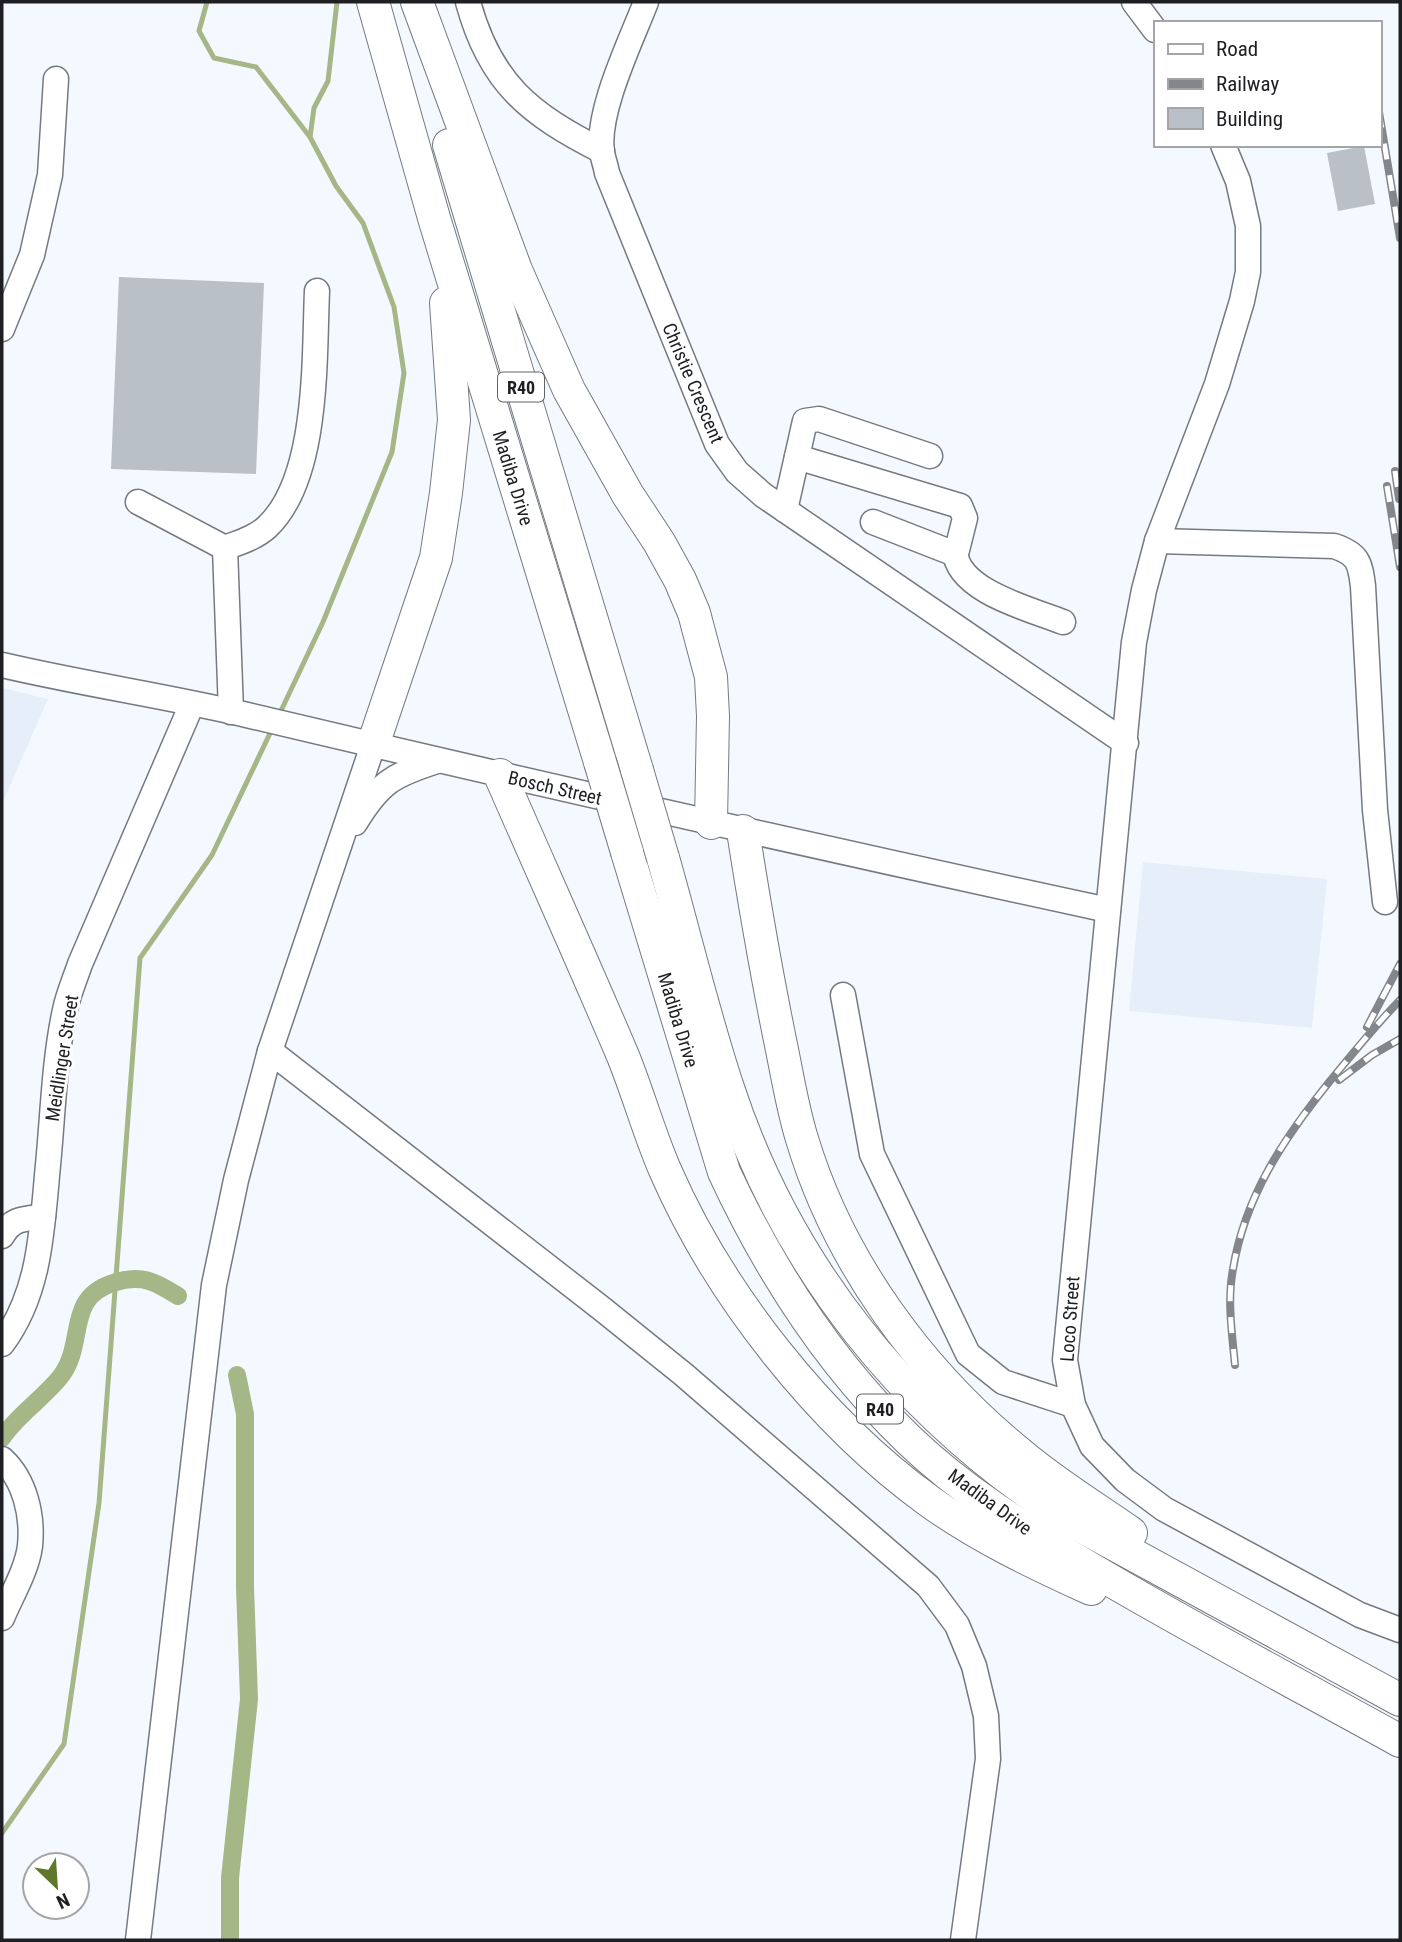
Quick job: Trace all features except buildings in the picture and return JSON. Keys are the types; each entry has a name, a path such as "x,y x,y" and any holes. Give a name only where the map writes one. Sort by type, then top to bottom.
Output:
{"main road":[{"name":"Madiba Drive","path":"373,2 434,218 724,1172 788,1292 811,1327 909,1441 968,1489 1035,1535 1188,1624 1400,1741"},
{"name":"Madiba Drive","path":"409,2 436,104 637,770 728,1089 756,1160 795,1240 845,1315 898,1378 960,1440 1017,1486 1064,1517 1400,1700"},
{"path":"417,2 516,271 569,390 628,495 659,542 694,613 710,677 713,716 711,823"},
{"path":"373,745 436,558 446,493 454,419 449,322 434,218"},
{"path":"500,775 624,1059 666,1171 700,1238 732,1292 762,1335 848,1433 887,1469 931,1502 1044,1568 1103,1595 1188,1624"},
{"path":"743,831 764,957 802,1138 830,1212 874,1292 907,1341 992,1430 1060,1484 1166,1556 1214,1598"}],"street":[{"path":"468,2 488,55 509,88 533,111 561,130 602,151"},
{"name":"Christie Crescent","path":"646,2 609,100 603,126 602,151 607,173 717,444 737,472 785,510 1126,743"},
{"path":"1134,2 1154,29"},
{"path":"2,329 32,256 50,175 56,79"},
{"name":"Loco Street","path":"1224,147 1238,181 1248,226 1248,272 1217,384 1157,541 1134,642 1065,1360 1073,1405 1092,1446 1125,1480 1164,1509 1360,1615 1400,1629"},
{"path":"138,502 225,548 254,537 268,526 283,508 299,473 312,407 317,291"},
{"path":"785,510 805,421 819,419 930,456"},
{"path":"797,457 960,506 965,518 955,560 963,575 981,589 1063,622"},
{"path":"873,522 942,550 955,551"},
{"path":"1157,541 1334,546 1350,551 1360,564 1375,810 1385,902"},
{"path":"225,548 238,713"},
{"name":"Bosch Street","path":"2,666 238,713 743,831 1108,910"},
{"name":"Meidlinger Street","path":"2,1343 12,1330 29,1296 38,1261 65,1009 80,964 192,704"},
{"path":"138,1940 214,1285 236,1180 270,1051 373,745"},
{"path":"336,853 368,802 384,784 404,772 438,760"},
{"path":"843,995 872,1154 968,1354 1003,1382 1073,1405"},
{"path":"270,1051 673,1366 928,1586 957,1625 974,1666 986,1716 988,1759 963,1940"},
{"path":"2,1236 7,1227 18,1219 43,1217"},
{"path":"2,1459 10,1466 24,1490 30,1520 30,1547 2,1618"}],"shaded area":[{"path":"2,688 48,699 2,804"},
{"path":"1143,862 1327,879 1312,1028 1129,1011"}],"waterway":[{"path":"207,2 199,31 214,58 256,67 310,137"},
{"path":"279,715 323,622 392,452 404,373 394,307 363,223 336,186 310,137 314,108 328,81 337,2"},
{"path":"2,1833 64,1744 99,1503 140,958 212,855 273,727"},
{"path":"2,1438 15,1421 61,1376 73,1350 82,1310 88,1299 98,1290 123,1280 140,1279 155,1283 178,1296"},
{"path":"230,1940 230,1878 249,1699 245,1587 245,1414 237,1375"}],"railway":[{"path":"1381,124 1400,238"},
{"path":"1395,471 1399,499"},
{"path":"1387,486 1400,567"},
{"path":"1367,1027 1400,964"},
{"path":"1235,1365 1231,1281 1239,1242 1257,1192 1282,1146 1313,1102 1400,1000"},
{"path":"1339,1080 1372,1055 1400,1039"}]}
